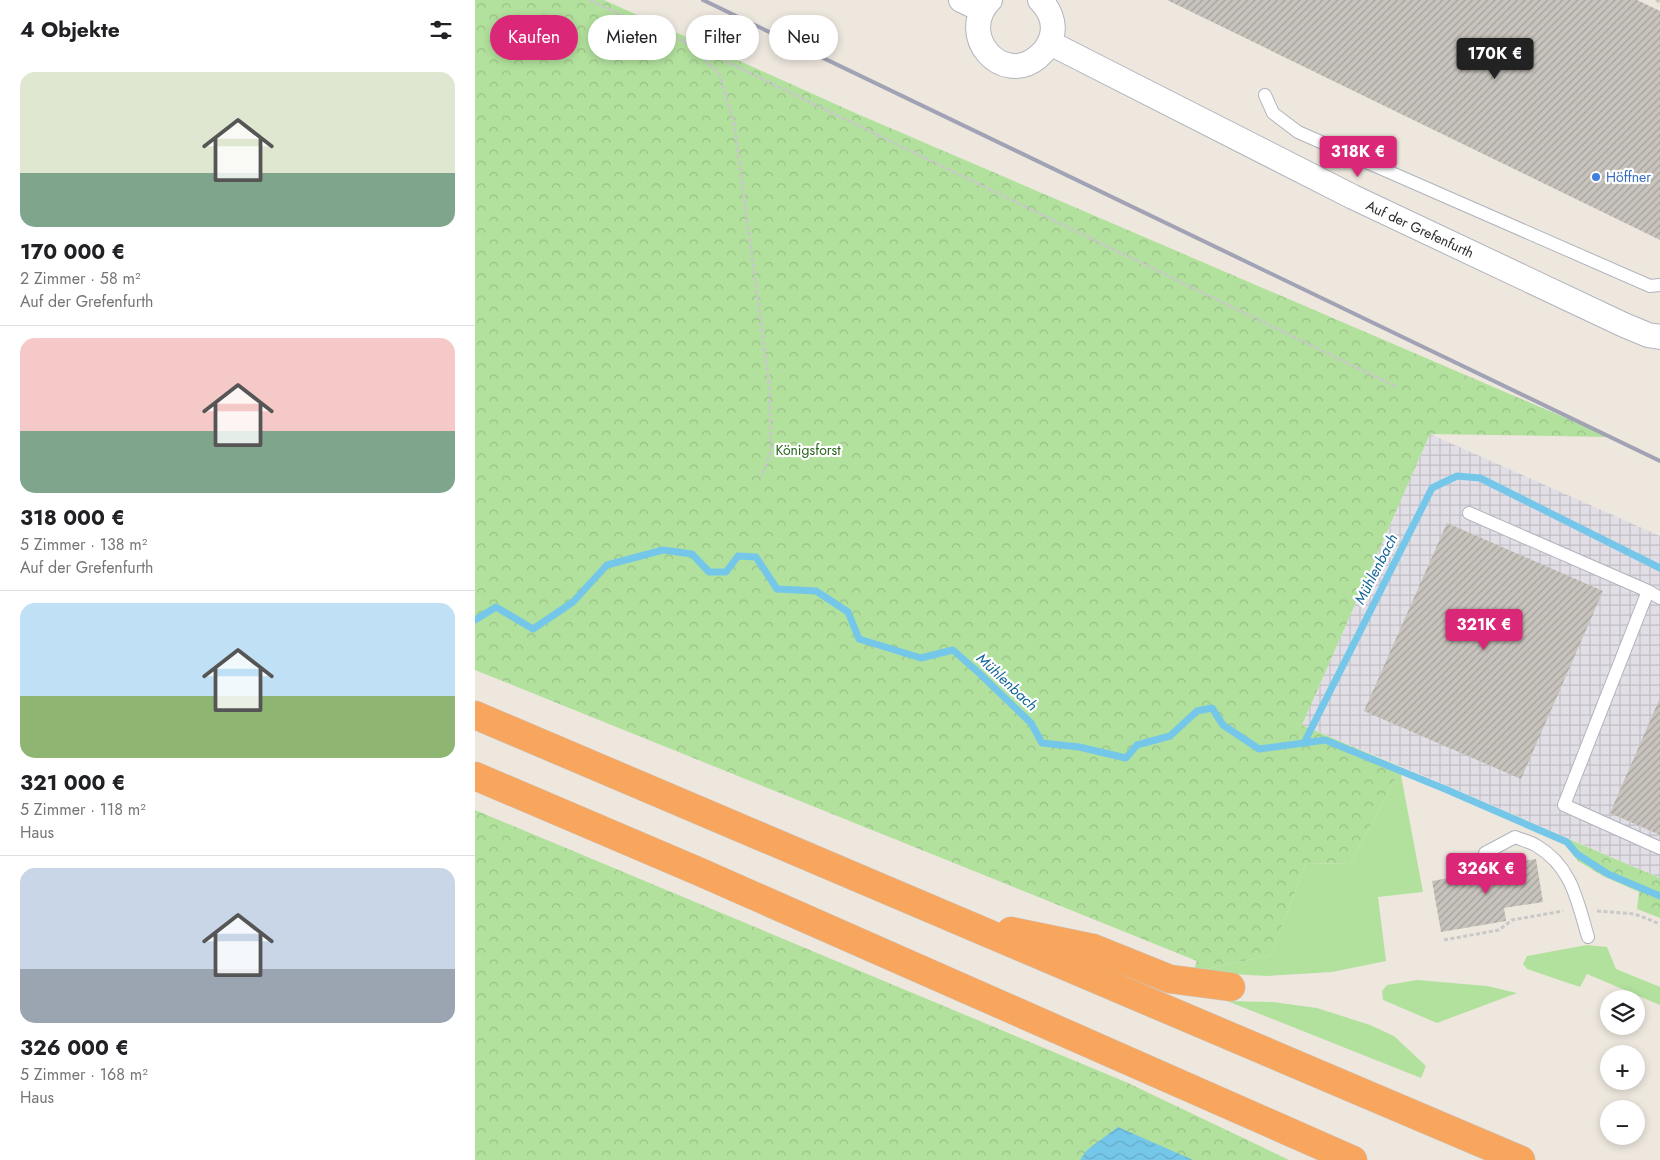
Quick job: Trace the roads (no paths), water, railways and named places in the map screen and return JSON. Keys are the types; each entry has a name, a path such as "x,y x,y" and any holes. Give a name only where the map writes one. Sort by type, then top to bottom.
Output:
{"highway":[{"path":"475,715 1521,1160"},
{"path":"475,776 700,872 1353,1160"},
{"path":"949,917 1093,948 1170,979 1231,987"}],"street":[{"path":"977,3 977,34 981,45 989,55 999,62 1010,65 1022,65 1034,61 1043,53 1050,43 1053,33 1049,11 1040,0"},
{"name":"Auf der Grefenfurth","path":"1050,43 1353,198 1624,325 1660,338"}],"lane":[{"path":"1265,95 1273,113 1298,132 1650,286 1660,285"},
{"path":"1469,513 1648,590 1660,598"},
{"path":"1648,590 1564,805 1660,848"},
{"path":"1485,853 1515,838 1537,845 1557,861 1573,886 1588,936"}],"water":[{"path":"1118,1127 1193,1160 1080,1160 1087,1150"}],"waterway":[{"name":"Mühlenbach","path":"475,620 496,607 533,629 573,602 607,565 663,550 692,554 709,572 726,572 738,556 756,557 777,589 816,591 848,612 859,639 921,658 953,650 1031,723 1042,743 1079,747 1126,758 1137,745 1170,736 1197,711 1212,708 1223,725 1259,749 1304,743 1432,488 1457,476 1480,478 1660,568"},
{"path":"1304,743 1325,740 1445,789 1567,842 1577,854 1608,874 1660,896"}],"railway":[{"path":"703,0 1660,461"}],"place":[{"name":"Höffner","path":"1596,177"}],"park label":[{"name":"Königsforst","path":"808,450"}]}
